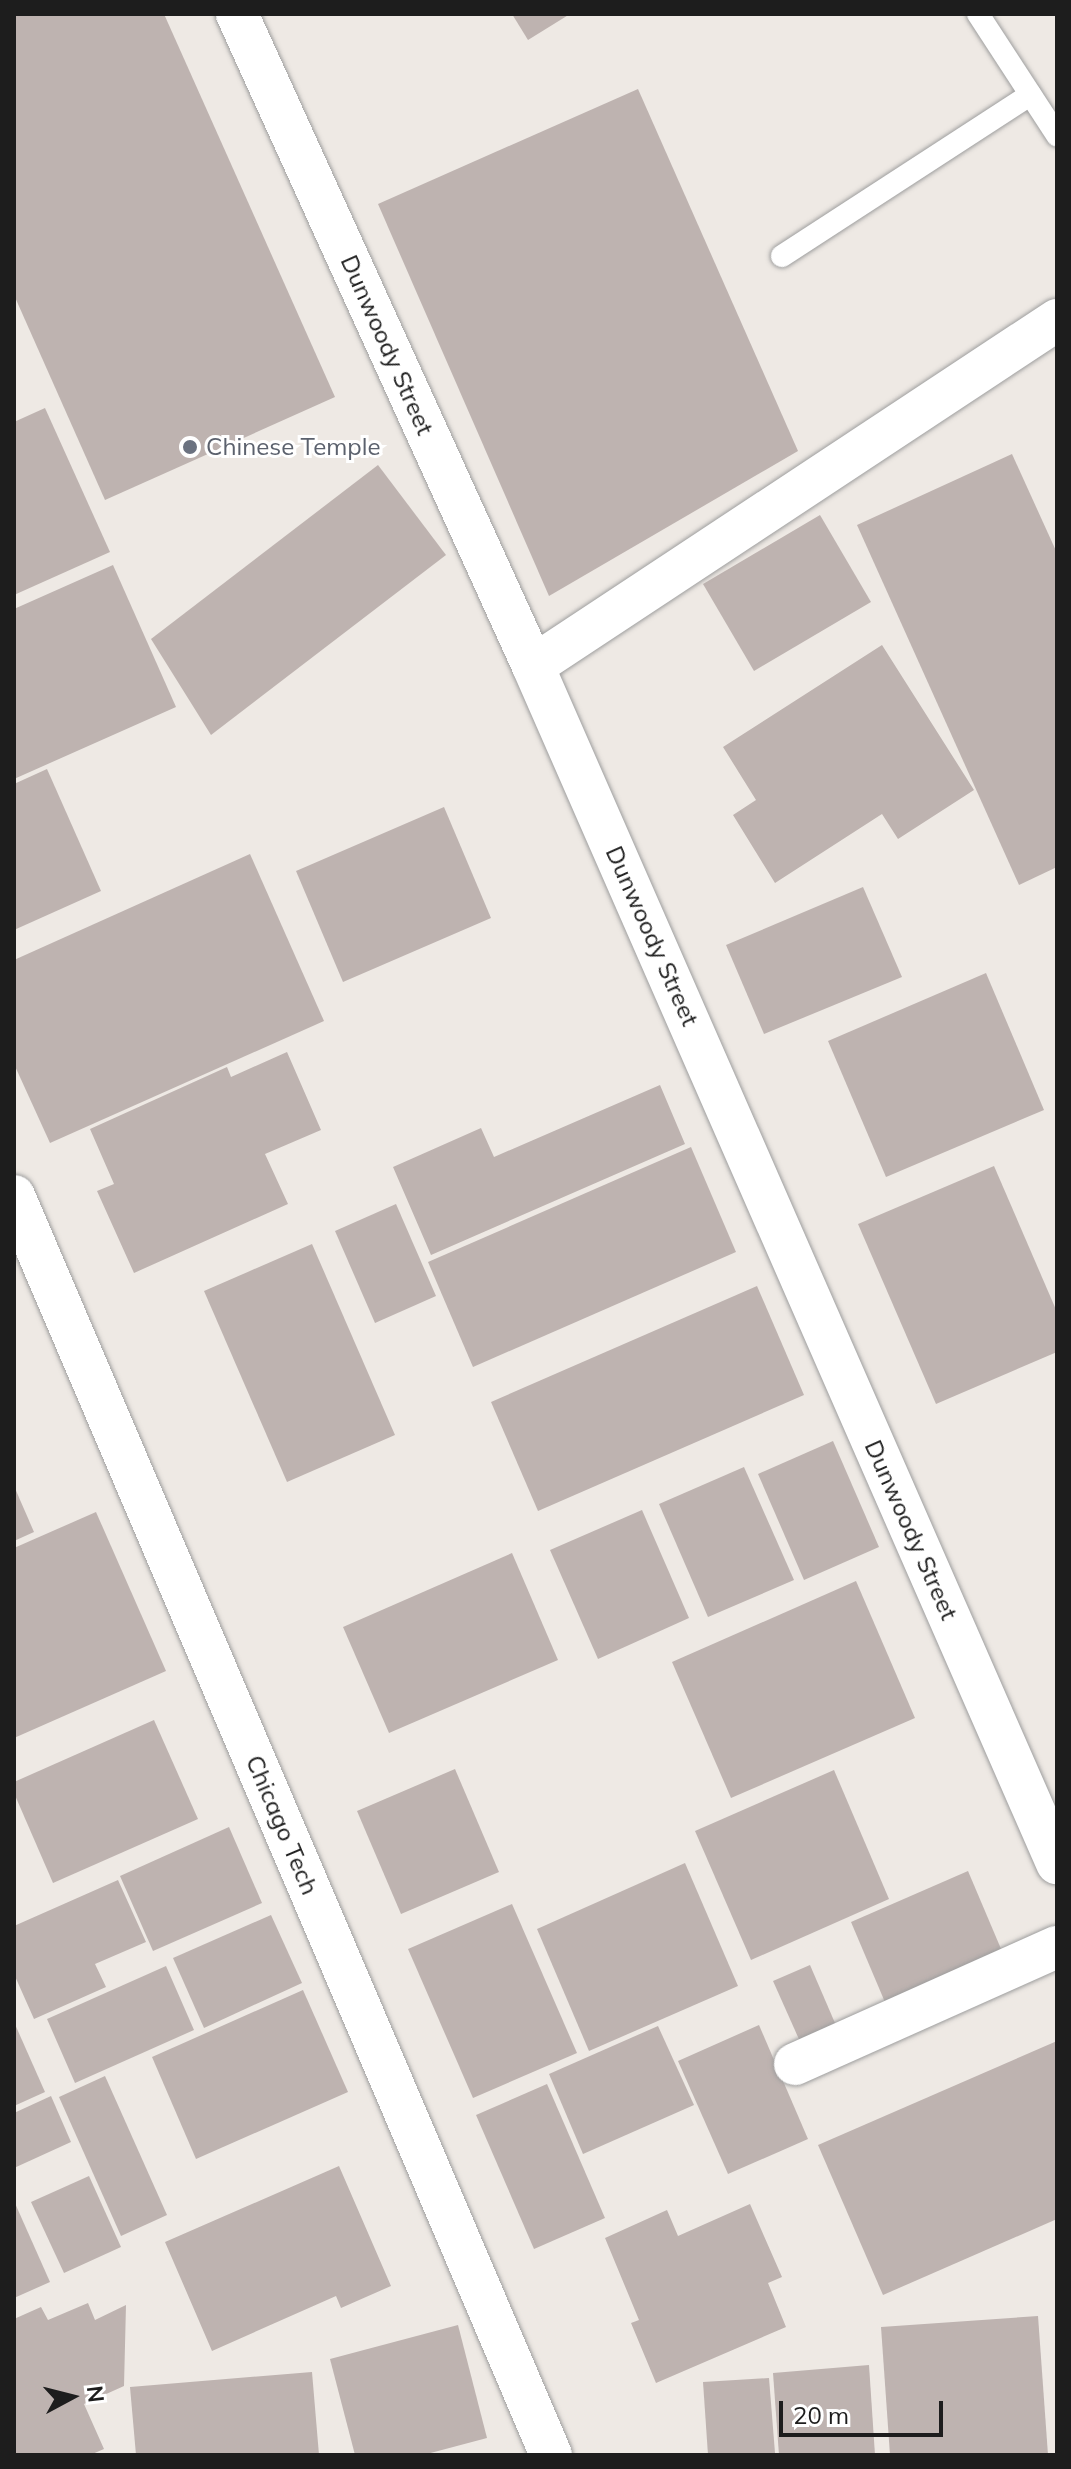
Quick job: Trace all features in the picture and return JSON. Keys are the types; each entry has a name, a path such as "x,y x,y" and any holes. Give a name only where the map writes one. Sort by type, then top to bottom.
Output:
{"street":[{"name":"Dunwoody Street","path":"237,14 533,666 1057,1863"},
{"path":"533,666 1057,320"},
{"name":"Chicago Tech","path":"14,1196 551,2455"},
{"path":"795,2064 1057,1947"}],"lane":[{"path":"978,14 1057,135"},
{"path":"782,256 1030,95"}],"building":[{"path":"14,14 164,14 335,397 105,500 14,295"},
{"path":"512,14 570,14 528,40"},
{"path":"638,89 798,451 549,596 378,204"},
{"path":"45,408 110,552 14,595 14,422"},
{"path":"1012,454 1057,553 1057,867 1019,885 857,525"},
{"path":"378,465 446,555 211,735 151,639"},
{"path":"820,515 871,602 754,671 703,584"},
{"path":"113,565 176,707 14,779 14,609"},
{"path":"882,645 974,790 898,839 882,814 775,883 733,815 756,800 723,747"},
{"path":"47,769 101,891 14,930 14,784"},
{"path":"444,807 491,918 343,982 296,871"},
{"path":"250,854 324,1021 50,1143 14,1064 14,960"},
{"path":"863,887 902,977 764,1034 726,945"},
{"path":"986,973 1044,1110 886,1177 828,1041"},
{"path":"287,1052 321,1130 265,1154 288,1204 134,1273 97,1191 114,1184 90,1129 227,1067 231,1077"},
{"path":"660,1085 685,1144 431,1255 393,1167 481,1128 494,1157"},
{"path":"691,1147 736,1252 473,1367 428,1262"},
{"path":"994,1166 1057,1312 1057,1352 936,1404 858,1224"},
{"path":"396,1204 436,1296 375,1323 335,1231"},
{"path":"312,1244 395,1435 287,1482 204,1291"},
{"path":"757,1286 804,1395 538,1511 491,1402"},
{"path":"833,1441 879,1547 804,1580 758,1474"},
{"path":"744,1467 794,1580 708,1617 659,1504"},
{"path":"14,1486 34,1532 14,1541"},
{"path":"642,1510 689,1618 598,1659 550,1550"},
{"path":"96,1512 166,1671 14,1738 14,1548"},
{"path":"512,1553 558,1660 389,1733 343,1627"},
{"path":"856,1581 915,1718 731,1798 672,1662"},
{"path":"154,1720 198,1819 53,1883 14,1793 14,1782"},
{"path":"455,1769 499,1872 401,1914 357,1811"},
{"path":"834,1770 889,1899 751,1960 695,1831"},
{"path":"229,1827 262,1903 153,1951 120,1876"},
{"path":"685,1863 738,1986 589,2051 537,1929"},
{"path":"968,1871 1007,1963 890,2014 851,1922"},
{"path":"118,1880 146,1942 95,1964 106,1987 34,2019 14,1974 14,1926"},
{"path":"512,1904 577,2053 473,2098 408,1949"},
{"path":"271,1915 302,1983 204,2028 173,1958"},
{"path":"810,1965 838,2030 802,2046 773,1981"},
{"path":"166,1966 194,2030 75,2083 47,2019"},
{"path":"303,1990 348,2092 196,2159 152,2057"},
{"path":"14,2022 45,2092 14,2106"},
{"path":"759,2025 808,2139 728,2174 678,2061"},
{"path":"658,2026 694,2105 583,2154 549,2074"},
{"path":"1057,2041 1057,2219 883,2295 818,2145"},
{"path":"105,2076 167,2215 121,2236 59,2097"},
{"path":"547,2084 605,2218 534,2249 476,2115"},
{"path":"51,2096 71,2142 14,2168 14,2113"},
{"path":"339,2166 391,2286 341,2308 336,2296 212,2351 165,2242"},
{"path":"89,2176 121,2247 64,2273 31,2202"},
{"path":"14,2201 50,2282 14,2298"},
{"path":"750,2204 782,2277 768,2283 786,2327 656,2383 631,2323 639,2320 605,2238 667,2210 678,2236"},
{"path":"88,2303 95,2320 126,2305 124,2386 84,2404 104,2449 90,2455 14,2455 14,2319 41,2307 48,2320"},
{"path":"1038,2316 1048,2455 890,2455 881,2327"},
{"path":"458,2325 487,2438 423,2455 355,2455 330,2359"},
{"path":"869,2365 875,2455 779,2455 773,2373"},
{"path":"312,2372 319,2455 136,2455 130,2387"},
{"path":"769,2378 775,2453 708,2455 703,2382"}],"place":[{"name":"Chinese Temple","path":"190,447"}]}
